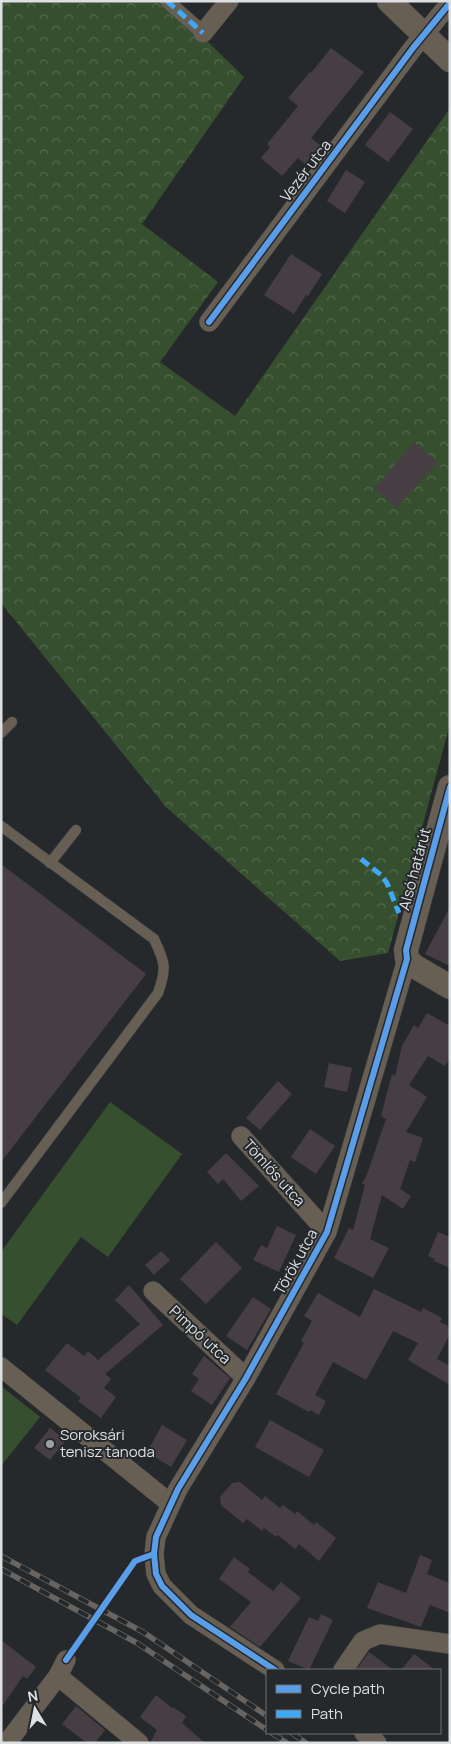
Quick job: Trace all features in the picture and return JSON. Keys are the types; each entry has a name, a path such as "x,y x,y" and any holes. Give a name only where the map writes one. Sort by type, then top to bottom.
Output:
{"street":[{"path":"167,1 203,33 229,1"},
{"path":"389,1 450,60"},
{"name":"Vezér utca","path":"209,322 450,3"},
{"name":"Alsó határút","path":"407,958 406,950 450,786"},
{"path":"407,958 414,966 450,987"},
{"name":"Török utca","path":"273,1669 191,1615 162,1586 156,1574 154,1554 156,1537 178,1489 246,1378 327,1232 407,958"},
{"name":"Tömlős utca","path":"241,1136 327,1232"},
{"name":"Pimpó utca","path":"154,1291 246,1378"},
{"path":"1,1367 172,1504"},
{"path":"343,1669 363,1641 380,1634 450,1644"},
{"path":"10,1741 62,1668 139,1743"},
{"path":"365,1734 377,1743"}],"lane":[{"path":"1,733 12,722"},
{"path":"1,826 154,939 164,960 164,977 158,993 1,1203"},
{"path":"50,863 76,830"}],"green space":[{"path":"1,1 166,1 244,77 142,224 218,282 160,362 235,416 450,108 450,724 388,953 340,961 166,807 1,603"},
{"path":"110,1102 182,1154 108,1257 81,1237 17,1325 1,1314 1,1252"},
{"path":"1,1386 40,1417 1,1466"}],"building":[{"path":"331,48 364,72 311,138 321,146 305,164 298,158 282,176 261,158 270,147 267,144 298,106 288,98"},
{"path":"390,112 413,129 388,162 365,145"},
{"path":"346,170 365,182 345,213 327,201"},
{"path":"291,254 322,274 294,314 264,295"},
{"path":"414,442 437,462 397,508 374,489"},
{"path":"1,864 146,974 1,1162"},
{"path":"450,907 450,966 425,954"},
{"path":"427,1013 450,1026 450,1058 445,1066 428,1056 409,1085 427,1097 406,1132 423,1138 415,1162 410,1160 400,1189 411,1196 403,1209 382,1195 370,1239 389,1248 373,1278 334,1258 349,1228 353,1230 365,1185 362,1183 366,1177 386,1119 381,1116 392,1074 395,1076 402,1046 414,1025 418,1028"},
{"path":"329,1063 352,1068 347,1092 324,1087"},
{"path":"278,1081 292,1094 260,1130 246,1118"},
{"path":"310,1129 335,1146 316,1174 291,1157"},
{"path":"226,1153 259,1186 241,1201 223,1179 218,1184 207,1172"},
{"path":"277,1226 296,1235 279,1272 253,1260 261,1245 267,1248"},
{"path":"438,1232 450,1237 450,1268 434,1261 435,1259 428,1256"},
{"path":"216,1242 242,1268 206,1304 180,1279"},
{"path":"161,1251 170,1260 154,1275 145,1265"},
{"path":"129,1285 163,1325 105,1374 111,1379 104,1388 116,1397 101,1418 78,1401 81,1398 45,1370 67,1343 84,1356 88,1351 98,1360 140,1324 115,1300"},
{"path":"374,1289 421,1312 423,1308 442,1318 440,1322 450,1327 450,1334 437,1359 450,1366 450,1385 408,1360 418,1343 393,1331 366,1380 333,1362 315,1395 326,1401 319,1415 310,1410 309,1412 276,1394 304,1343 301,1341 312,1321 304,1316 318,1293 360,1317"},
{"path":"253,1297 271,1309 247,1350 226,1336"},
{"path":"204,1356 230,1378 212,1405 191,1391 199,1379 192,1374"},
{"path":"270,1420 324,1450 309,1477 255,1447"},
{"path":"162,1425 187,1440 171,1467 147,1452"},
{"name":"Soroksári tenisz tanoda","path":"50,1428 66,1440 50,1460 34,1448"},
{"path":"240,1482 262,1500 265,1496 280,1508 283,1505 295,1514 297,1511 314,1525 316,1522 336,1538 319,1561 299,1544 295,1549 278,1535 276,1537 264,1528 262,1531 247,1519 243,1523 221,1505 220,1497 232,1483"},
{"path":"420,1555 432,1560 427,1574 450,1583 450,1613 430,1605 421,1627 367,1608 378,1582 406,1593"},
{"path":"234,1557 250,1569 248,1572 273,1591 281,1582 301,1598 260,1647 230,1627 251,1602 219,1579"},
{"path":"321,1614 333,1620 309,1669 288,1661 309,1617 318,1621"},
{"path":"1,1640 36,1667 27,1679 23,1676 1,1708"},
{"path":"369,1652 392,1669 357,1669"},
{"path":"414,1654 434,1669 402,1669"},
{"path":"156,1695 186,1716 182,1723 205,1743 150,1743 157,1730 140,1717"},
{"path":"76,1706 105,1730 95,1743 87,1743 62,1724"}],"railway":[{"path":"1,1556 143,1632 266,1715"},
{"path":"1,1569 137,1643 266,1729"},
{"path":"274,1734 287,1743"},
{"path":"293,1734 306,1743"}],"marked path":[{"path":"167,1 203,33"},
{"path":"361,859 381,875 387,883 399,913"}],"cycle path":[{"path":"209,322 413,48 450,3"},
{"path":"273,1669 191,1615 162,1586 156,1574 154,1554 156,1537 178,1489 246,1378 327,1232 407,959 406,950 450,787"},
{"path":"66,1660 135,1561 154,1554"}],"place":[{"name":"Soroksári tenisz tanoda","path":"50,1444"}]}
